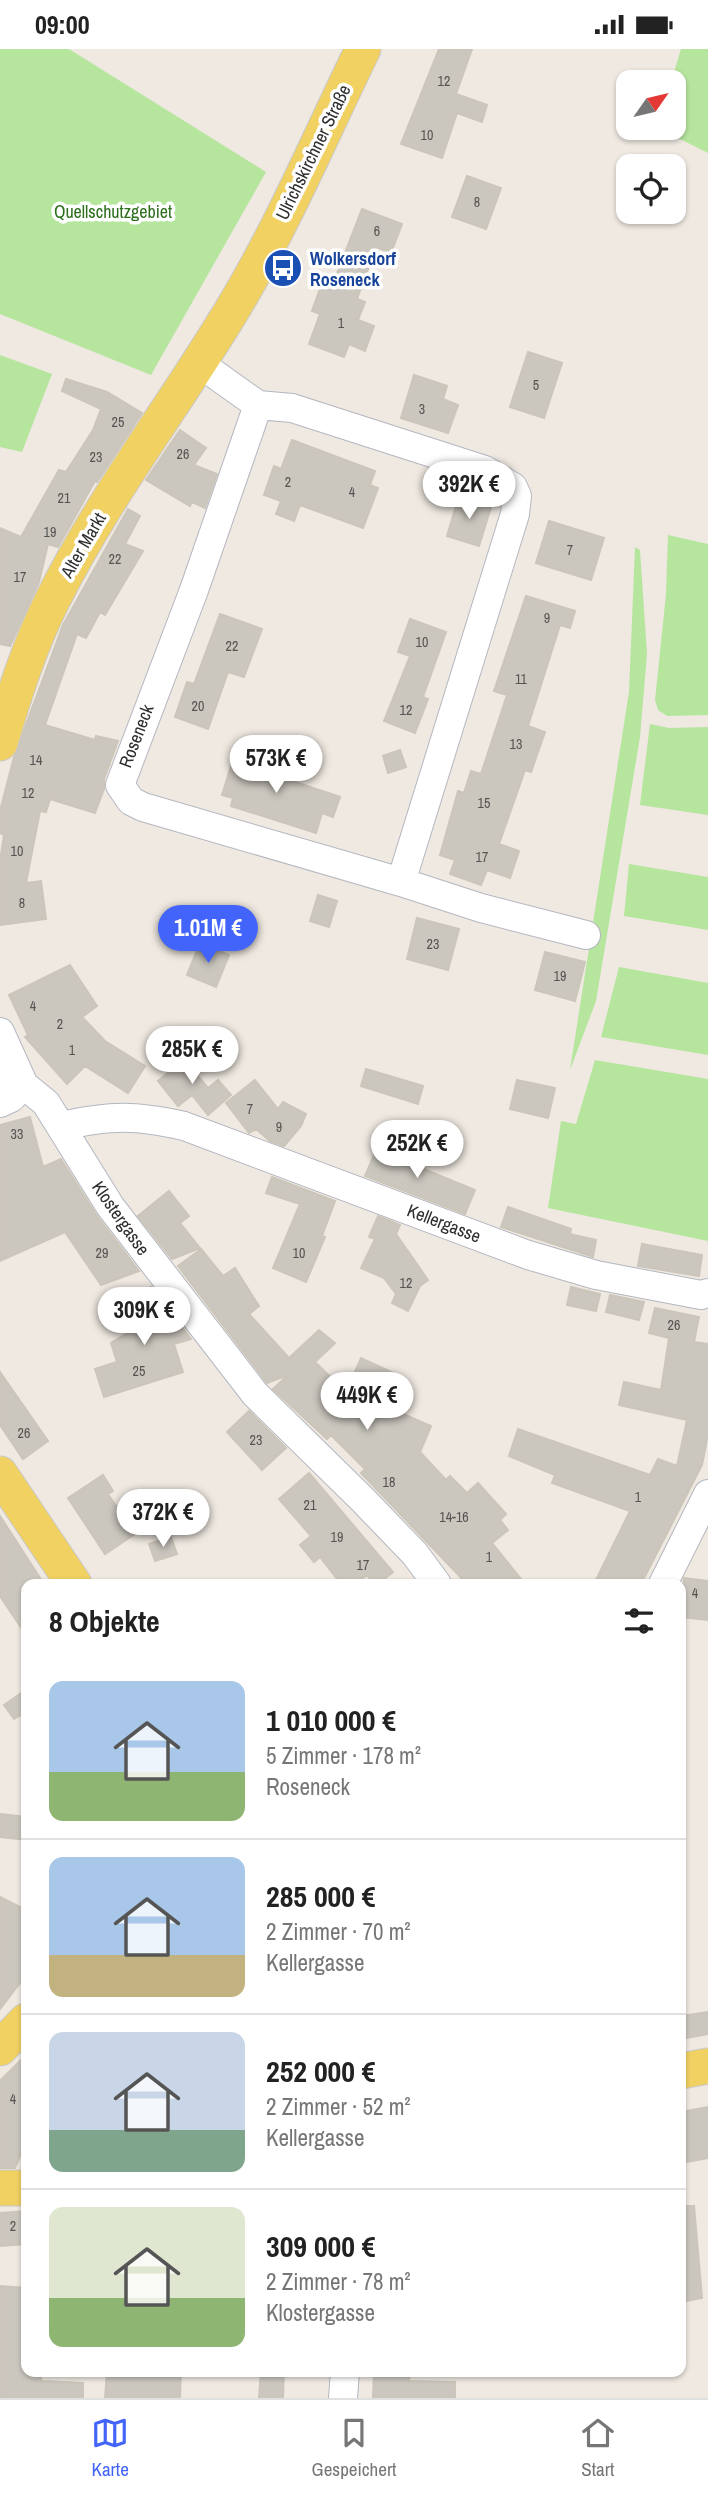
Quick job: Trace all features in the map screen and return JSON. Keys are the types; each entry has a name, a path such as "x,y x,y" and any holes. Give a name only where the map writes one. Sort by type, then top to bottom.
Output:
{"main road":[{"name":"Ulrichskirchner Straße","path":"199,363 254,271 363,49"},
{"name":"Alter Markt","path":"0,743 23,673 53,598 144,442 199,363"},
{"path":"0,1474 71,1579"},
{"path":"0,2048 21,2026"},
{"path":"686,2070 708,2066"},
{"path":"0,2188 21,2188"}],"street":[{"path":"199,363 258,405 292,408 485,470 513,487 517,496 515,514 401,882"},
{"name":"Roseneck","path":"258,405 194,590 120,785 131,801 143,807 586,935"},
{"path":"0,1032 12,1081 11,1098 0,1103"},
{"name":"Klostergasse","path":"12,1081 46,1103 110,1206 255,1394 415,1553 433,1579"},
{"name":"Kellergasse","path":"62,1126 101,1117 140,1116 184,1126 528,1255 596,1275 706,1297"},
{"path":"666,1579 704,1511"},
{"path":"343,2398 345,2377"}],"green space":[{"name":"Quellschutzgebiet","path":"0,49 69,49 266,172 151,375 0,314"},
{"path":"681,49 708,49 708,153 682,140 686,140 686,70 675,70"},
{"path":"0,355 52,374 22,452 0,447"},
{"path":"668,535 708,544 708,715 667,716 658,710 655,700 666,594"},
{"path":"635,547 640,550 647,654 640,737 596,1001 570,1070 629,692"},
{"path":"650,724 669,728 708,727 708,815 640,805"},
{"path":"629,864 708,877 708,930 624,916"},
{"path":"619,967 708,983 708,1055 601,1037"},
{"path":"595,1060 708,1079 708,1241 548,1208 561,1121 576,1124"}],"building":[{"path":"439,49 472,49 456,94 487,105 482,122 457,113 442,158 401,144"},
{"path":"467,176 501,188 486,229 452,217"},
{"path":"362,209 402,224 391,253 376,247 357,299 365,302 358,320 374,326 365,351 349,344 344,357 309,344 320,314 312,311 321,286 331,289"},
{"path":"528,352 562,363 544,418 510,407"},
{"path":"414,375 447,386 443,399 458,405 448,433 401,418"},
{"path":"66,379 107,392 142,413 97,482 95,481 58,547 48,544 39,582 10,646 0,644 0,528 21,537 59,470 66,472 93,430 101,409 62,391"},
{"path":"180,430 206,448 194,465 217,474 205,508 192,502 190,506 146,480"},
{"path":"292,440 375,471 370,485 378,488 363,528 300,505 294,521 276,514 281,501 264,495 274,466 281,469"},
{"path":"459,496 491,507 479,546 447,536"},
{"path":"128,509 140,516 125,544 143,551 105,615 100,612 86,638 77,634 45,725 95,740 96,736 118,741 104,779 104,789 95,813 50,799 46,812 40,811 26,883 41,881 46,919 0,925 0,861 4,835 0,833 0,811 14,757 63,625"},
{"path":"549,521 604,538 591,580 536,563"},
{"path":"526,596 575,611 570,628 560,625 528,726 545,732 531,772 525,770 499,844 519,851 510,878 487,870 481,885 450,874 455,860 440,855 458,791 464,793 471,771 481,774 507,695 494,691"},
{"path":"220,614 262,629 244,677 228,672 208,729 175,717 187,682 194,684"},
{"path":"410,619 446,632 423,697 428,699 415,733 384,721 410,656 398,652"},
{"path":"400,750 406,767 388,773 383,756"},
{"path":"235,753 277,767 274,775 340,797 333,817 322,813 316,833 231,806 233,798 222,795"},
{"path":"318,895 337,901 329,927 310,921"},
{"path":"417,918 459,929 448,970 407,959"},
{"path":"200,943 229,955 216,987 187,975"},
{"path":"545,952 585,962 575,1001 535,990"},
{"path":"70,965 97,1006 82,1017 105,1041 145,1066 128,1093 85,1066 67,1084 25,1037 28,1035 9,995"},
{"path":"178,1053 208,1088 218,1080 231,1095 208,1115 192,1095 178,1106 158,1081 171,1070 166,1063"},
{"path":"366,1069 423,1086 418,1104 361,1086"},
{"path":"255,1080 278,1109 283,1102 306,1114 301,1126 284,1146 270,1141 256,1129 249,1133 226,1103"},
{"path":"517,1080 555,1088 548,1118 510,1109"},
{"path":"30,1117 43,1167 61,1159 97,1216 139,1271 101,1285 65,1232 0,1261 0,1125"},
{"path":"380,1141 407,1153 404,1161 475,1190 465,1214 365,1176"},
{"path":"272,1177 335,1201 322,1236 325,1237 306,1282 273,1268 300,1204 266,1193"},
{"path":"169,1191 189,1216 180,1223 200,1248 172,1259 138,1216"},
{"path":"508,1207 571,1229 570,1234 596,1240 593,1257 501,1227"},
{"path":"378,1216 400,1225 396,1234 428,1280 420,1286 408,1311 392,1303 396,1294 384,1278 361,1268 375,1239 369,1237"},
{"path":"642,1244 702,1255 699,1276 638,1266"},
{"path":"201,1249 223,1276 235,1268 259,1306 249,1314 289,1358 319,1330 335,1343 315,1362 346,1392 361,1358 400,1376 387,1407 431,1426 420,1452 446,1480 450,1476 467,1493 478,1483 506,1514 500,1520 508,1530 492,1543 521,1579 462,1579 361,1473 365,1469 331,1435 327,1439 273,1389 288,1375 267,1383 178,1266"},
{"path":"151,1287 191,1339 174,1344 183,1372 104,1397 95,1369 117,1362 111,1343 134,1329 121,1310"},
{"path":"571,1287 600,1294 596,1311 567,1305"},
{"path":"610,1295 644,1302 639,1320 606,1312"},
{"path":"655,1308 699,1317 694,1342 708,1344 708,1435 702,1465 644,1579 596,1579 630,1511 552,1483 555,1475 509,1456 518,1429 650,1475 658,1459 677,1466 687,1420 619,1405 624,1382 661,1390 669,1338 649,1333"},
{"path":"0,1372 48,1441 23,1459 0,1425"},
{"path":"249,1411 286,1448 262,1470 227,1432"},
{"path":"309,1473 393,1572 384,1579 370,1579 367,1575 362,1579 337,1579 320,1557 314,1562 300,1545 311,1536 279,1499"},
{"path":"103,1475 113,1491 108,1494 135,1534 105,1554 68,1498"},
{"path":"0,1516 41,1579 21,1579 21,1628 0,1596"},
{"path":"171,1537 177,1554 155,1561 149,1544"},
{"path":"684,1579 708,1581 708,1620 686,1618"},
{"path":"21,1693 21,1715 14,1719 4,1705"},
{"path":"0,1814 21,1816 21,1839 0,1837"},
{"path":"0,1897 21,1908 21,1982 0,2009"},
{"path":"708,2012 708,2034 686,2038 686,2015"},
{"path":"21,2060 21,2154 15,2168 0,2168 0,2081"},
{"path":"708,2107 708,2158 686,2162 686,2111"},
{"path":"686,2206 694,2206 702,2298 686,2301"},
{"path":"21,2211 21,2244 0,2246 0,2213"},
{"path":"0,2286 21,2288 21,2377 83,2383 83,2398 0,2398"},
{"path":"107,2377 181,2377 180,2398 105,2398"},
{"path":"261,2377 284,2377 283,2398 259,2398"},
{"path":"374,2377 409,2377 409,2381 455,2382 455,2398 373,2398"}],"place":[{"name":"Wolkersdorf Roseneck","path":"283,268"}]}
